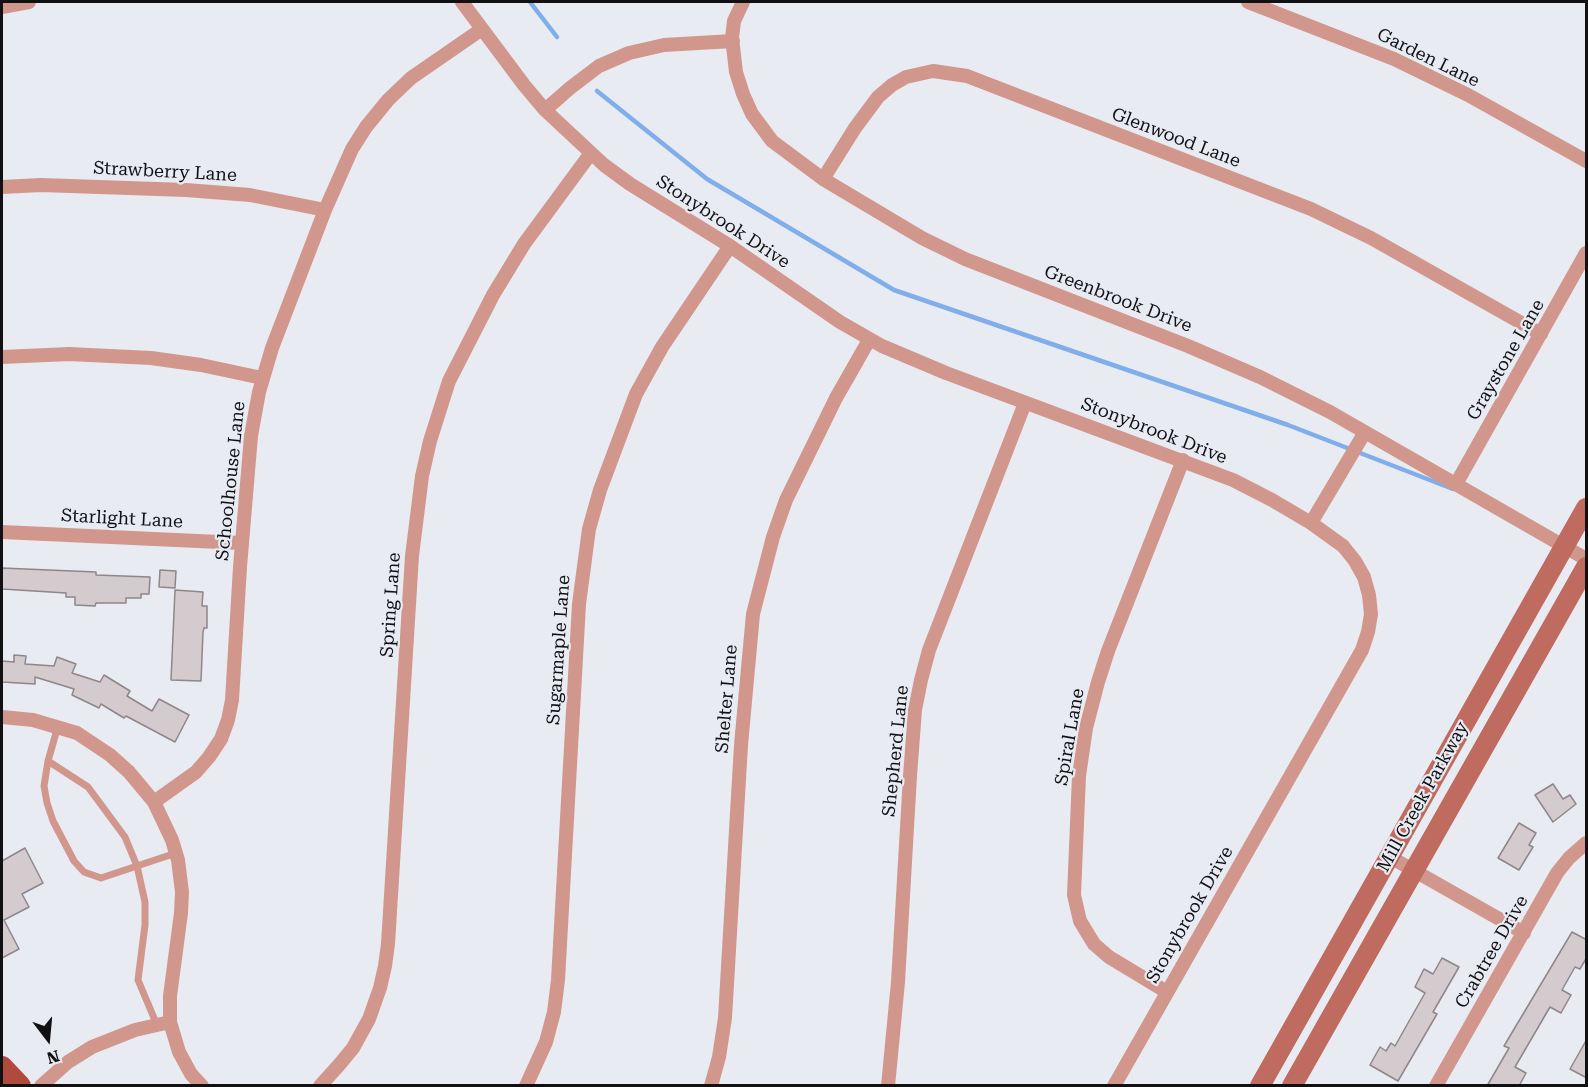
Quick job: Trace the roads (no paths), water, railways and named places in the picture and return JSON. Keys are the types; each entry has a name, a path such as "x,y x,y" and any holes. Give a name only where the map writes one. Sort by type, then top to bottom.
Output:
{"main road":[{"name":"Mill Creek Parkway","path":"1260,1086 1587,508"},
{"name":"Mill Creek Parkway","path":"1292,1086 1587,567"},
{"path":"2,1067 20,1086"}],"street":[{"path":"2,7 29,2"},
{"name":"Stonybrook Drive","path":"462,2 545,110 591,153 630,184 730,246 868,340 946,373 1233,480 1311,523 1343,546 1355,561 1364,577 1371,614 1362,650 1114,1086"},
{"name":"Greenbrook Drive","path":"742,2 734,21 733,41 736,72 752,114 772,141 823,179 922,238 965,259 1260,377 1365,432 1587,559"},
{"name":"Garden Lane","path":"1248,2 1394,59 1467,95 1587,161"},
{"name":"Schoolhouse Lane","path":"154,802 196,772 210,757 228,720 232,700 250,436 262,378 325,210 352,149 388,100 411,78 482,29"},
{"path":"545,110 599,66 629,53 664,45 733,41"},
{"name":"Glenwood Lane","path":"823,179 855,128 878,97 892,85 906,77 933,71 968,76 1311,209 1371,238 1541,334"},
{"name":"Spring Lane","path":"320,1086 339,1065 363,1028 380,987 385,966 412,556 422,476 430,441 449,381 493,295 524,244 591,153"},
{"name":"Strawberry Lane","path":"2,187 63,185 186,190 250,195 325,210"},
{"name":"Sugarmaple Lane","path":"526,1086 546,1042 554,1012 558,980 579,604 590,529 600,490 636,394 662,347 730,246"},
{"name":"Graystone Lane","path":"1456,484 1587,253"},
{"name":"Shelter Lane","path":"711,1086 719,1057 725,1018 741,745 753,614 764,566 786,500 836,398 868,340"},
{"path":"2,357 69,354 151,358 201,365 262,378"},
{"name":"Shepherd Lane","path":"888,1086 898,982 915,710 921,680 929,650 1025,403"},
{"path":"1311,523 1365,432"},
{"name":"Spiral Lane","path":"1167,992 1110,957 1094,944 1080,921 1074,895 1079,776 1091,710 1108,651 1183,460"},
{"name":"Starlight Lane","path":"2,532 241,543"},
{"path":"2,717 33,720 77,733 110,755 129,772 154,802 164,820 176,853 182,892 182,913 170,996 163,1023 191,1074 202,1086"},
{"name":"Crabtree Drive","path":"1436,1086 1557,873 1569,858 1587,843"},
{"path":"1390,857 1524,933"},
{"path":"41,1086 68,1062 92,1047 117,1036 163,1023"}],"lane":[{"path":"58,726 44,786 47,803 53,821 74,861 84,872 101,878 176,853"},
{"path":"48,761 88,787 125,837 137,866 146,902 138,980 163,1023"}],"waterway":[{"path":"530,2 557,37"},
{"path":"597,91 707,179 894,290 1288,425 1453,489"}]}
